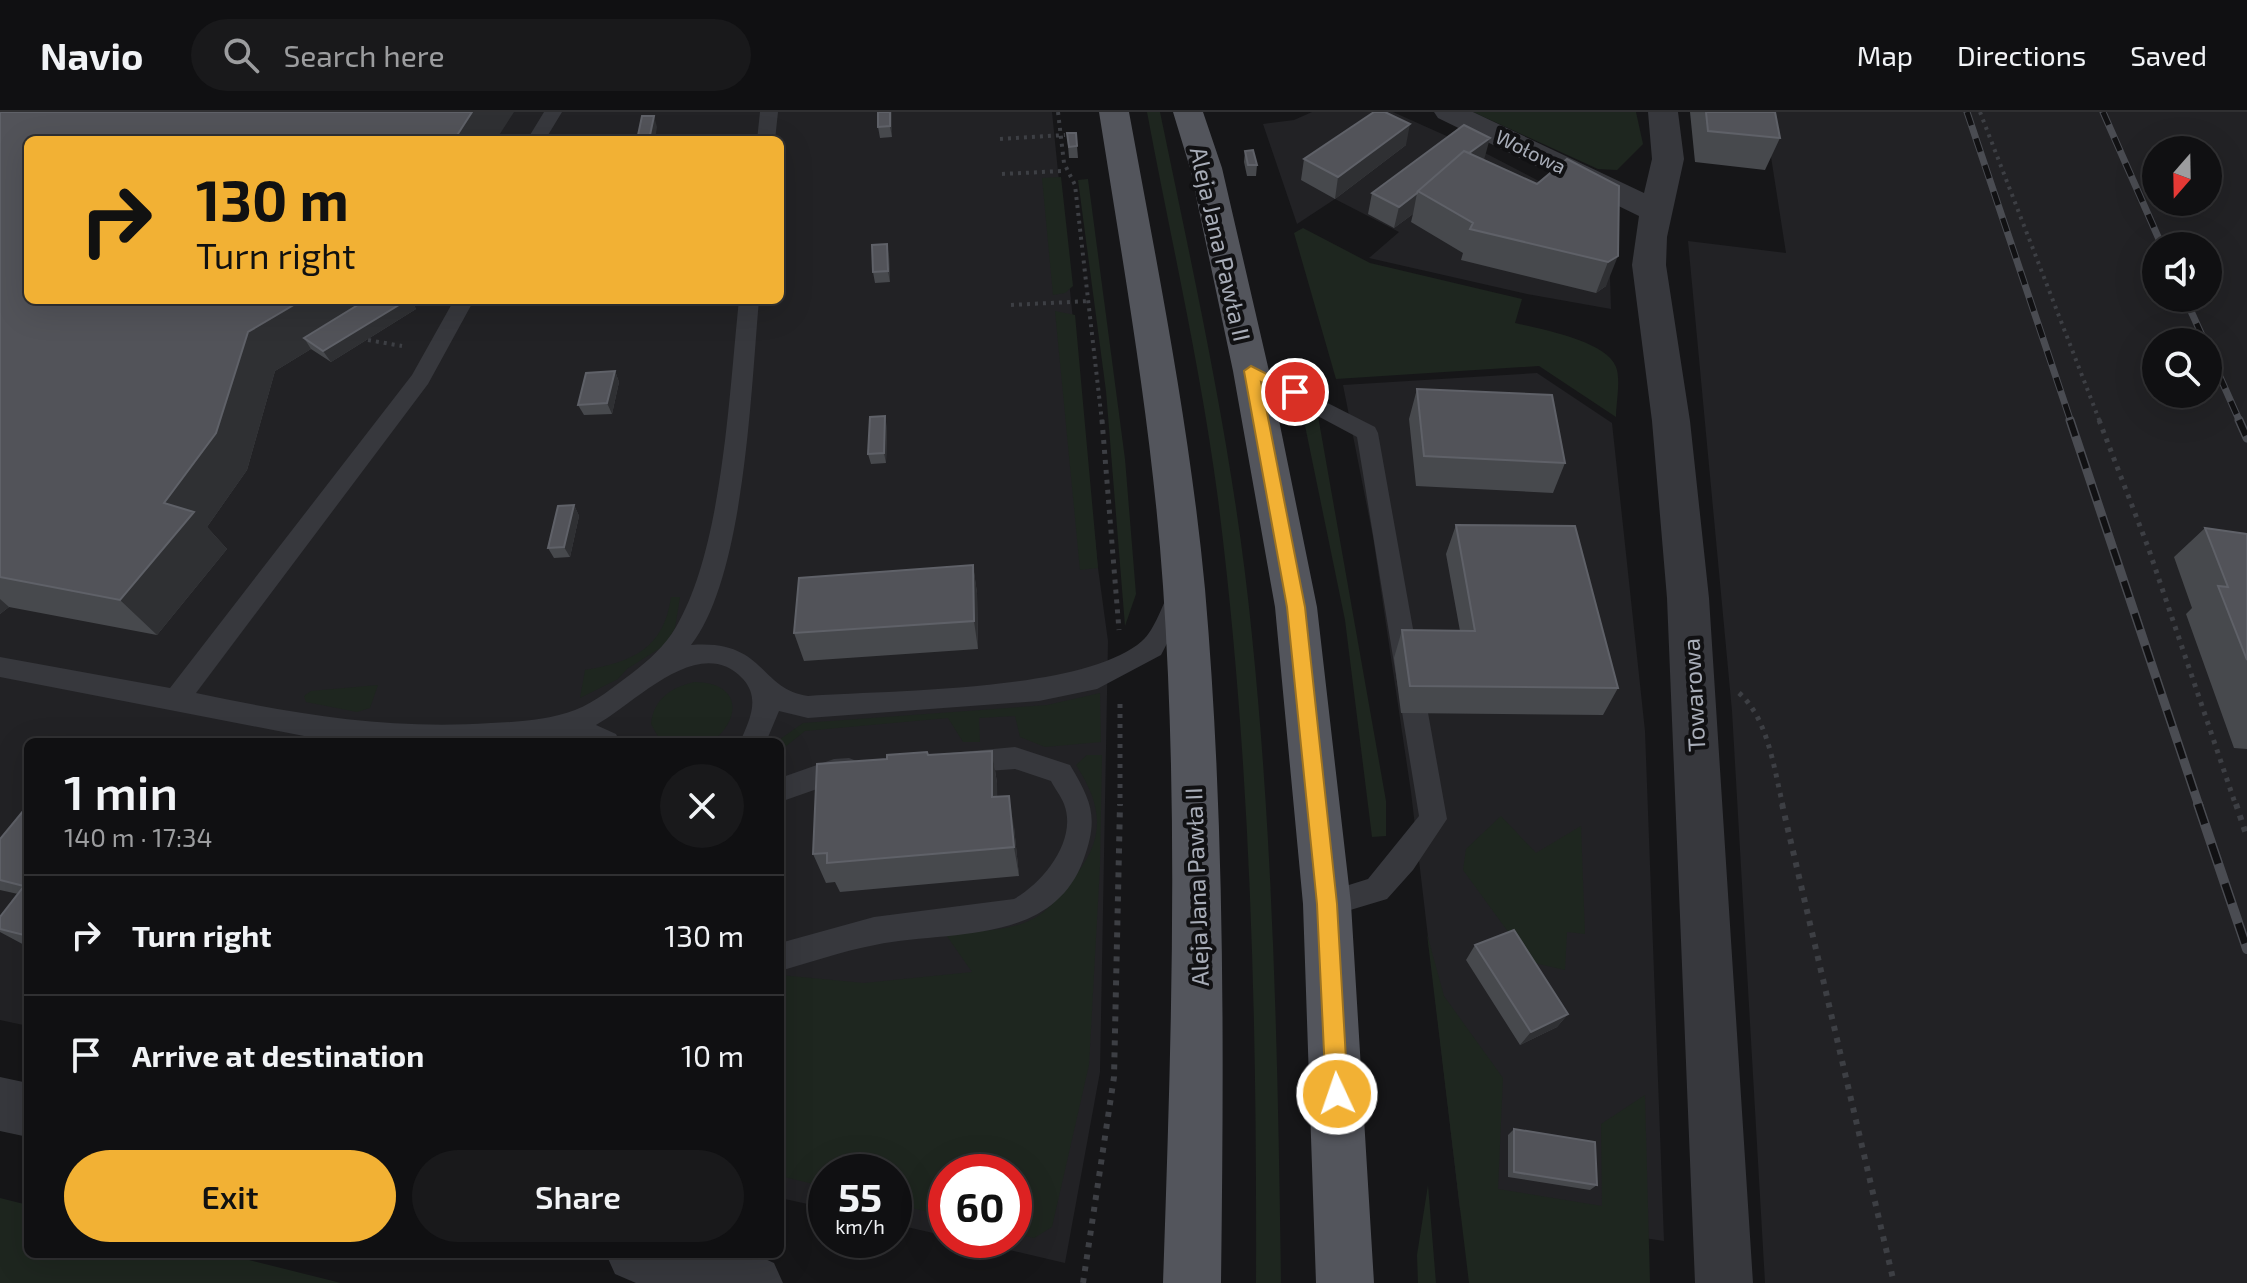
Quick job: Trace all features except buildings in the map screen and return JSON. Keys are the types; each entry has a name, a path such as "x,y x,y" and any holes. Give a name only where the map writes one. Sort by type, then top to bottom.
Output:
{"main road":[{"name":"Aleja Jana Pawła II","path":"1114,112 1170,465 1184,588 1199,1000 1192,1283"},
{"name":"Aleja Jana Pawła II","path":"1188,112 1206,168 1251,371 1296,607 1327,904 1345,1283"}],"street":[{"name":"Wołowa","path":"1449,112 1655,211"},
{"name":"Towarowa","path":"1663,112 1668,159 1655,211 1649,265 1671,421 1693,682 1724,1283"},
{"path":"0,1104 24,1109"},
{"path":"651,1258 754,1283"}],"lane":[{"path":"538,136 553,112"},
{"path":"766,136 769,112"},
{"path":"176,700 420,379 462,304"},
{"path":"621,738 620,712 645,677 676,651 701,601 728,490 749,304"},
{"path":"1251,371 1367,433 1433,819 1377,890 1327,904"},
{"path":"701,601 710,633 734,659 760,678 785,703 808,707 1074,685 1119,668 1152,648 1184,588"},
{"path":"546,728 584,718 675,659 698,654 734,659"},
{"path":"0,667 176,700 310,735 406,737 546,728 581,730 598,738"},
{"path":"755,738 767,709 760,678"},
{"path":"784,956 874,931 1018,912 1054,887 1071,861 1080,822 1079,805 1060,773 1015,758 940,762"},
{"path":"784,789 834,771 879,767"}],"path":[{"path":"1980,112 2148,547 2247,837"},
{"path":"1000,139 1065,135"},
{"path":"1002,174 1062,171"},
{"path":"1011,305 1089,301"},
{"path":"1693,682 1729,685 1752,704 1771,756 1894,1283"},
{"path":"1083,1283 1086,1262"}],"shaded area":[{"path":"0,112 1052,112 1108,641 1100,1072 1065,1263 1032,1255 1032,1154 928,1154 928,1232 912,1228 912,1154 808,1154 808,1204 784,1199 784,738 24,738 24,1025 0,1020"},
{"path":"1147,112 1160,112 1213,373 1245,570 1270,879 1281,1283 1256,1283 1250,890 1238,694 1218,499 1194,353"},
{"path":"1312,112 1393,112 1489,155 1608,217 1611,309 1527,294 1369,258 1399,232 1335,199 1297,224 1263,124 1294,120"},
{"path":"1473,112 1636,112 1643,144 1617,170 1598,169"},
{"path":"1764,112 2247,112 2247,1283 1765,1283 1732,711 1688,241 1786,253"},
{"path":"1061,177 1073,286 1065,293 1053,295 1042,178"},
{"path":"1088,179 1125,459 1136,594 1125,626 1106,391 1078,180"},
{"path":"1303,228 1370,263 1522,299 1515,323 1587,343 1610,358 1618,378 1616,417 1539,366 1336,379 1294,233"},
{"path":"1055,311 1075,315 1098,568 1080,570"},
{"path":"1537,373 1612,423 1645,731 1664,1241 1460,1210 1411,792 1373,537 1343,385"},
{"path":"1302,411 1318,416 1386,801 1386,836 1372,837 1345,620"},
{"path":"671,597 680,597 675,628 665,645 627,669 618,679 580,698 585,670 617,663 643,650 653,641 667,615"},
{"path":"694,682 709,684 728,694 732,712 729,722 716,738 659,738 651,724 653,715 660,701 678,688"},
{"path":"378,685 370,708 357,712 306,702 304,696 311,691"},
{"path":"1100,693 1101,742 1045,747 1020,737 1015,716 979,718 980,742 963,742 948,718 805,731 784,748 782,738 803,723 1047,705"},
{"path":"1087,755 1102,755 1100,866 1089,1065 1052,1227 1032,1238 1032,1154 928,1154 928,1212 912,1208 912,1154 808,1154 808,1183 784,1177 784,975 864,983 972,972 944,932 994,930 1019,925 1045,911 1056,900 1090,853 1095,839 1096,811 1086,781 1076,765"},
{"path":"1501,816 1536,853 1581,826 1585,934 1567,932 1565,970 1530,962 1463,870 1466,849"},
{"path":"1427,934 1444,996 1503,1078 1498,1189 1602,1206 1601,1124 1645,1095 1650,1283 1469,1283"},
{"path":"1428,1185 1436,1283 1418,1283 1417,1255"},
{"path":"0,1198 24,1204 24,1258 241,1258 341,1283 0,1283"}],"railway":[{"path":"1967,112 2071,422"},
{"path":"2103,112 2156,232"},
{"path":"2191,312 2199,328"},
{"path":"2222,382 2240,422"},
{"path":"2070,420 2199,806"},
{"path":"2239,420 2247,438"},
{"path":"2198,804 2247,949"}],"route":[{"path":"1295,392 1251,371 1296,607 1327,904 1337,1094"}]}
